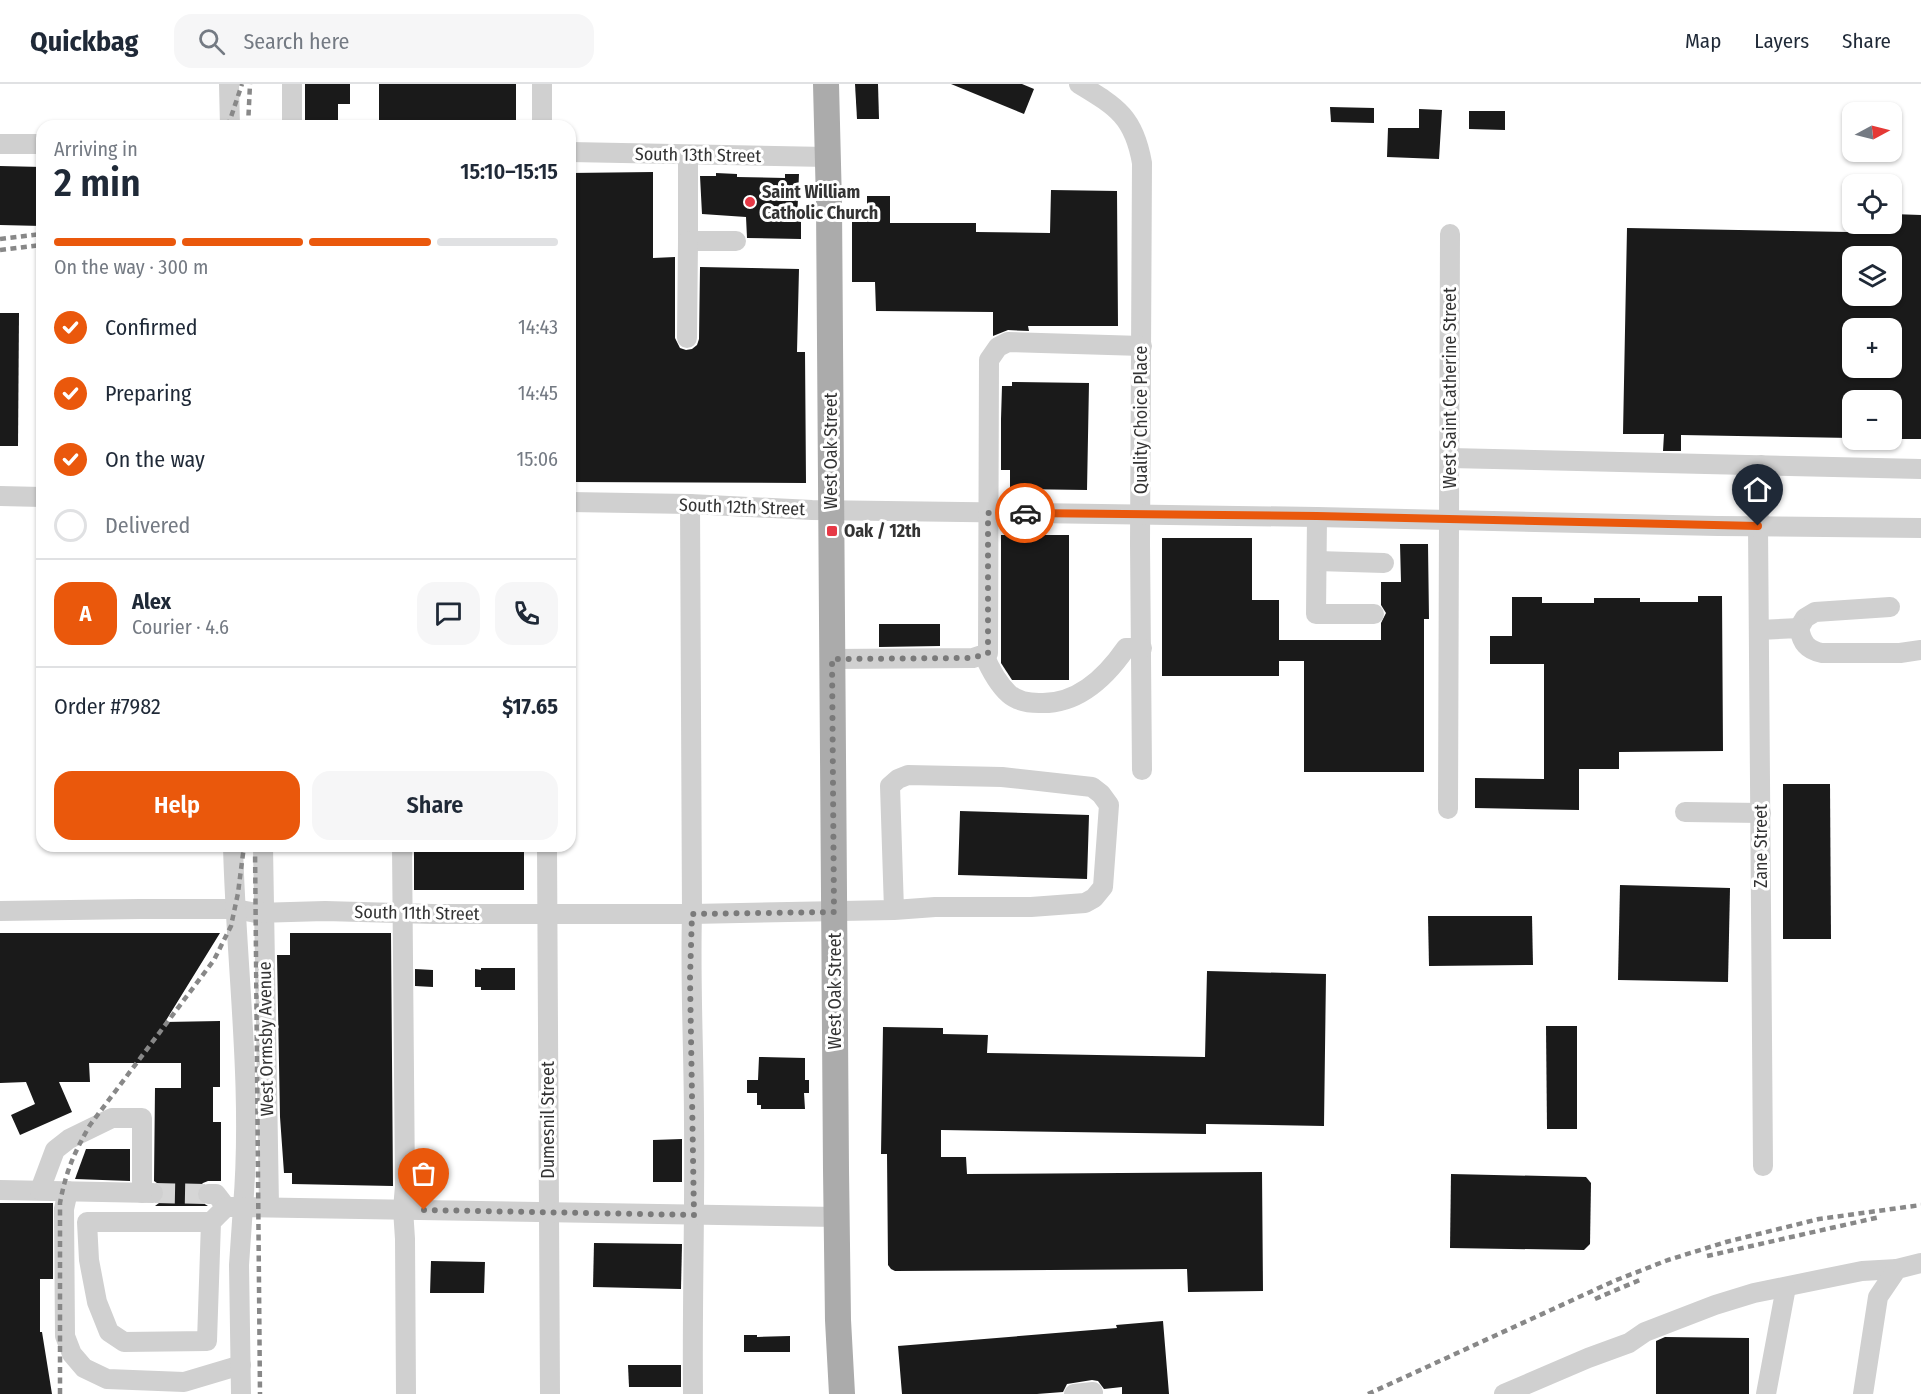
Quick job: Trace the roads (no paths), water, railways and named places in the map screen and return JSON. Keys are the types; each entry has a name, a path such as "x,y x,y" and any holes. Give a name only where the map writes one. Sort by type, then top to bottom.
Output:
{"main road":[{"name":"West Oak Street","path":"826,84 830,204 838,1320 842,1394"}],"street":[{"path":"229,84 230,120"},
{"path":"292,84 292,120"},
{"path":"542,84 542,120"},
{"name":"Quality Choice Place","path":"1079,84 1115,108 1130,123 1138,142 1142,163 1142,770"},
{"path":"0,144 36,144"},
{"name":"South 13th Street","path":"576,153 827,157"},
{"path":"687,338 688,155"},
{"name":"West Saint Catherine Street","path":"1448,809 1450,234"},
{"path":"688,241 736,241"},
{"path":"832,659 973,658 988,653 989,360 998,347 1008,342 1142,346"},
{"path":"1450,458 1921,469"},
{"name":"Zane Street","path":"1761,465 1758,526 1763,1166"},
{"path":"0,496 36,496"},
{"name":"South 12th Street","path":"576,502 832,510 1317,516 1921,528"},
{"path":"690,504 693,1394"},
{"path":"1317,516 1316,614 1374,614"},
{"path":"1317,561 1384,563"},
{"path":"1890,608 1815,612 1805,618 1799,628 1801,641 1810,651 1822,653 1900,653 1921,650"},
{"path":"1759,630 1799,628"},
{"path":"984,654 994,676 1010,695 1026,702 1050,704 1083,693 1116,663 1126,648 1142,648"},
{"name":"South 11th Street","path":"0,911 235,909 264,913 325,911 692,914 834,912 894,910 935,907 1031,907 1084,903 1094,898 1103,887 1109,805 1092,787 1002,777 909,775 898,779 890,786 894,910"},
{"path":"1685,812 1761,813"},
{"name":"West Ormsby Avenue","path":"233,852 244,1058 246,1179 234,1207 239,1265 241,1394"},
{"name":"West Ormsby Avenue","path":"263,852 269,1206"},
{"path":"402,852 406,1394"},
{"name":"Dumesnil Street","path":"547,852 550,1394"},
{"path":"0,1190 149,1193 142,1119 112,1118 69,1139 55,1150 40,1190"},
{"path":"68,1191 64,1209 65,1336 72,1354 84,1368 107,1379 184,1382 242,1365"},
{"path":"208,1194 216,1194 234,1207"},
{"path":"211,1222 207,1341 124,1342 109,1332 97,1302 89,1260 87,1222 211,1222 234,1207 269,1206 837,1217"},
{"path":"1504,1394 1629,1343 1645,1332 1715,1305 1862,1271 1897,1269 1921,1263"},
{"path":"1863,1394 1878,1297 1897,1269"},
{"path":"1766,1394 1786,1287"}],"tunnel":[{"path":"155,1193 208,1194"}],"railway":[{"path":"230,120 242,84"},
{"path":"248,120 250,84"},
{"path":"0,239 36,235"},
{"path":"0,250 36,246"},
{"path":"60,1394 60,1203 68,1172 90,1125 214,960 231,926 243,852"},
{"path":"255,852 260,1394"},
{"path":"1368,1394 1614,1281 1668,1260 1726,1242 1819,1219 1921,1205"},
{"path":"1707,1256 1880,1217"},
{"path":"1595,1299 1642,1279"}],"place":[{"name":"Saint William Catholic Church","path":"750,202"},
{"name":"Oak / 12th","path":"832,531"}]}
